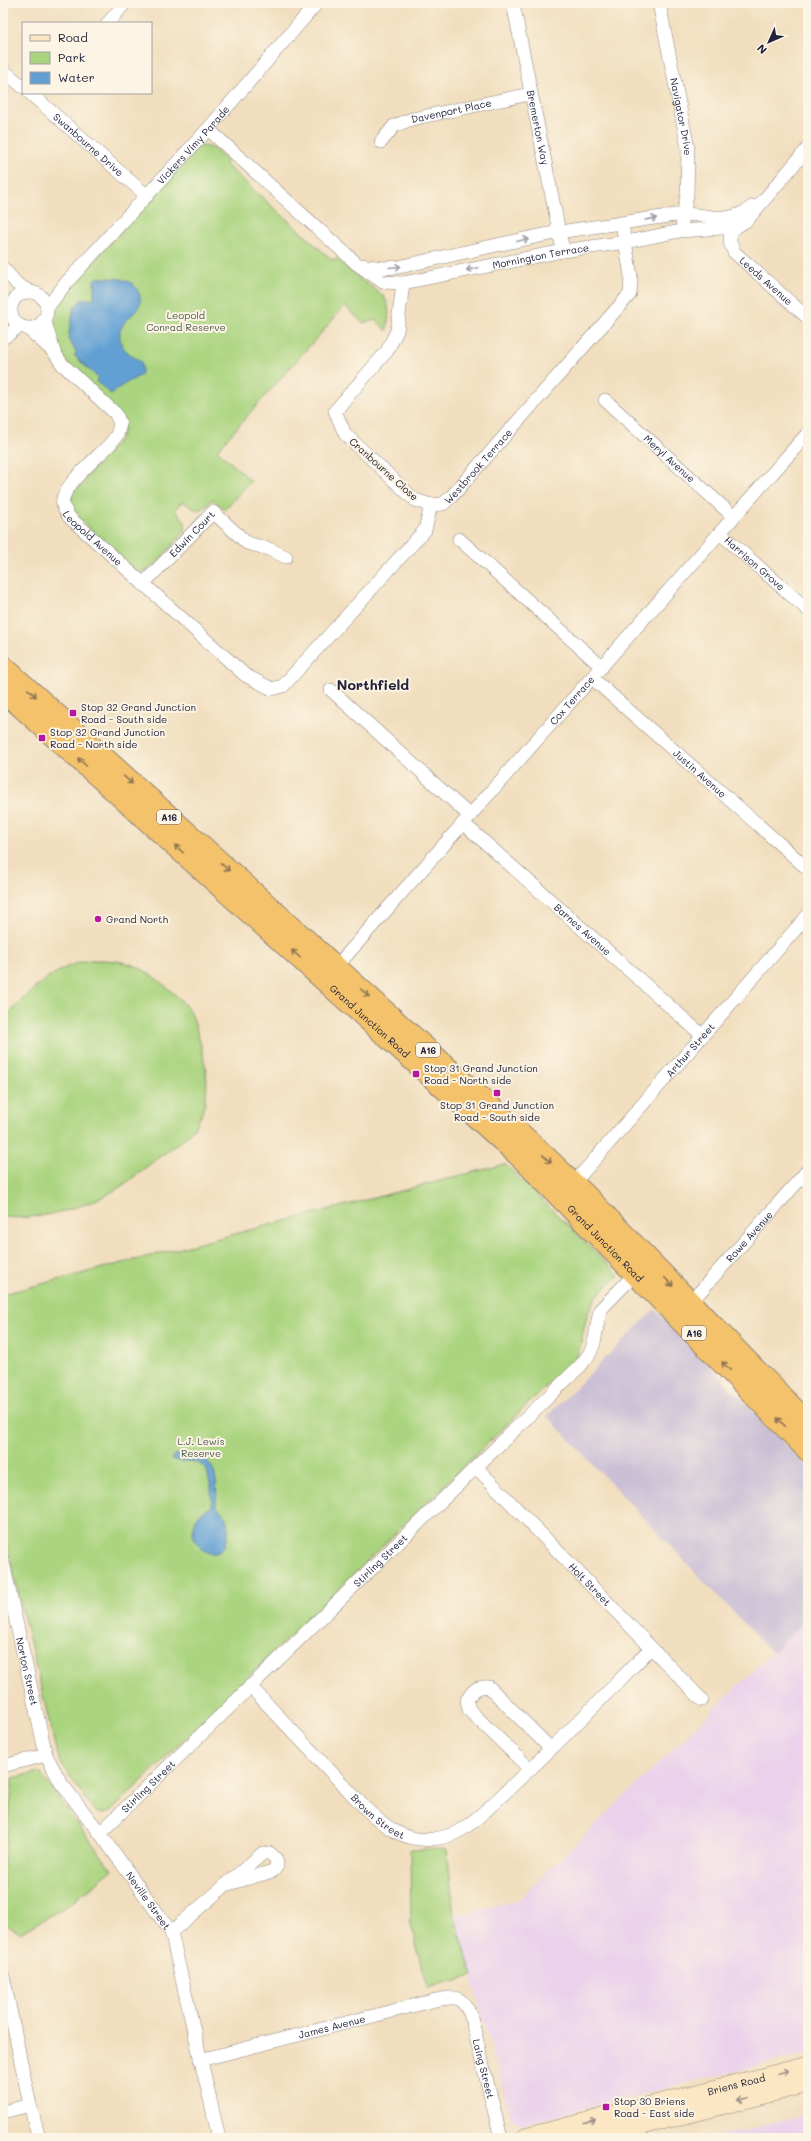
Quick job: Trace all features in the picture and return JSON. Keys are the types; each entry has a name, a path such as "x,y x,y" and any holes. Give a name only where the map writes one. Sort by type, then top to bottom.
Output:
{"highway":[{"name":"Grand Junction Road","path":"3,666 331,974 523,1159 642,1267 759,1387 808,1424"},
{"name":"Grand Junction Road","path":"3,690 573,1184 642,1267 690,1303 759,1387 808,1450"}],"main road":[{"name":"Briens Road","path":"525,2138 808,2066"},
{"name":"Briens Road","path":"591,2138 808,2083"}],"street":[{"path":"109,22 125,3"},
{"name":"Vickers Vimy Parade","path":"46,314 66,283 208,129 317,3"},
{"name":"Bremerton Way","path":"513,3 530,94 563,251"},
{"name":"Navigator Drive","path":"659,3 688,148 689,170 685,213 680,231"},
{"path":"3,70 22,86"},
{"name":"Davenport Place","path":"381,142 394,126 412,119 530,94"},
{"name":"Swanbourne Drive","path":"38,96 147,196"},
{"name":"Mornington Terrace","path":"208,129 357,264 383,282 403,283 563,251 626,242 680,231 731,223"},
{"path":"731,223 761,201 808,148"},
{"name":"Mornington Terrace","path":"357,264 383,268 399,267 560,232 622,224 685,213 731,223"},
{"name":"Leeds Avenue","path":"731,223 730,242 734,252 808,318"},
{"name":"Westbrook Terrace","path":"282,686 425,530 431,505 443,504 451,497 630,294 631,276 622,224"},
{"path":"3,338 24,327 37,326 46,314 46,302 34,293 17,284 4,269"},
{"path":"4,269 11,289 8,311"},
{"name":"Vickers Vimy Parade","path":"34,293 66,283"},
{"name":"Cranbourne Close","path":"403,283 397,331 387,351 335,411 345,434 416,500 431,505"},
{"path":"8,311 19,294 34,293"},
{"path":"8,311 24,327"},
{"name":"Leopold Avenue","path":"46,314 54,352"},
{"name":"Leopold Avenue","path":"24,327 54,352 62,364 116,414 120,424 117,435 111,443 67,489 63,499 64,510 143,584 246,675 272,689 282,686"},
{"name":"Meryl Avenue","path":"605,400 734,517"},
{"name":"Cox Terrace","path":"331,974 808,433"},
{"name":"Edwin Court","path":"143,584 213,512 247,543 269,549 286,557"},
{"name":"Harrison Grove","path":"720,533 808,610"},
{"path":"459,539 602,666"},
{"name":"Justin Avenue","path":"592,678 808,869"},
{"name":"Barnes Avenue","path":"331,690 467,820 702,1035"},
{"name":"Arthur Street","path":"573,1184 808,915"},
{"name":"Rowe Avenue","path":"690,1303 808,1170"},
{"name":"Stirling Street","path":"100,1833 250,1686 477,1468 581,1365 590,1353 594,1343 600,1310 642,1267"},
{"name":"Holt Street","path":"477,1468 702,1700"},
{"name":"Norton Street","path":"3,1563 6,1590 46,1755"},
{"name":"Brown Street","path":"250,1686 366,1810 385,1826 405,1836 419,1840 432,1839 463,1829 551,1749 651,1648"},
{"path":"530,1769 469,1710 467,1700 471,1692 479,1687 489,1688 551,1749"},
{"path":"3,1766 46,1755"},
{"name":"Neville Street","path":"46,1755 61,1782 100,1833 171,1932 219,2138"},
{"path":"171,1932 225,1885"},
{"path":"3,1976 30,2105 39,2138"},
{"name":"James Avenue","path":"200,2060 436,2000 456,1997 463,2000"},
{"name":"Laing Street","path":"463,2000 470,2013 502,2138"},
{"path":"3,2112 30,2105"}],"shaded area":[{"path":"655,1309 808,1468 808,1618 772,1653 547,1416"},
{"path":"808,1618 808,2053 522,2124 511,2119 454,1915 517,1901"},
{"path":"808,2114 808,2138 711,2138"}],"green space":[{"name":"Leopold Conrad Reserve","path":"203,146 212,148 226,160 226,165 332,260 337,259 379,292 386,301 388,307 389,313 387,331 376,320 363,323 345,306 217,450 251,481 224,510 213,499 205,507 198,510 183,501 174,510 185,522 186,525 184,532 152,568 142,572 135,571 71,511 70,504 73,492 120,439 124,428 61,360 48,315 50,309 198,147"},
{"path":"90,960 108,960 138,967 166,987 186,1006 193,1019 205,1064 207,1086 204,1107 197,1124 187,1135 129,1181 110,1193 86,1204 59,1212 31,1217 5,1217 3,1216 3,1020 31,991 52,975 76,963"},
{"name":"L.J. Lewis Reserve","path":"505,1164 619,1275 595,1298 587,1315 577,1356 110,1812 103,1814 95,1812 62,1765 56,1750 3,1530 3,1294"},
{"path":"39,1772 112,1870 70,1904 20,1933 3,1923 3,1868 13,1778"},
{"path":"447,1849 454,1915 473,1976 427,1987 411,1925 410,1850"}],"water":[{"path":"96,278 115,278 127,281 136,288 140,295 139,306 122,326 120,336 124,349 141,362 141,375 121,386 111,394 96,381 98,378 74,355 77,353 68,339 74,307 82,299 94,299 94,280"},
{"path":"174,1455 199,1456 206,1460 213,1471 217,1492 216,1506 226,1518 228,1525 228,1533 224,1547 216,1553 208,1552 200,1546 194,1537 193,1527 198,1516 212,1507 211,1487 206,1468 196,1462 171,1460"}],"place":[{"name":"Stop 32 Grand Junction Road - South side","path":"73,713"},
{"name":"Stop 32 Grand Junction Road - North side","path":"42,738"},
{"name":"Grand North","path":"98,919"},
{"name":"Stop 31 Grand Junction Road - North side","path":"416,1074"},
{"name":"Stop 31 Grand Junction Road - South side","path":"497,1093"},
{"name":"Stop 30 Briens Road - East side","path":"606,2107"}],"district":[{"name":"Northfield","path":"373,684"}]}
